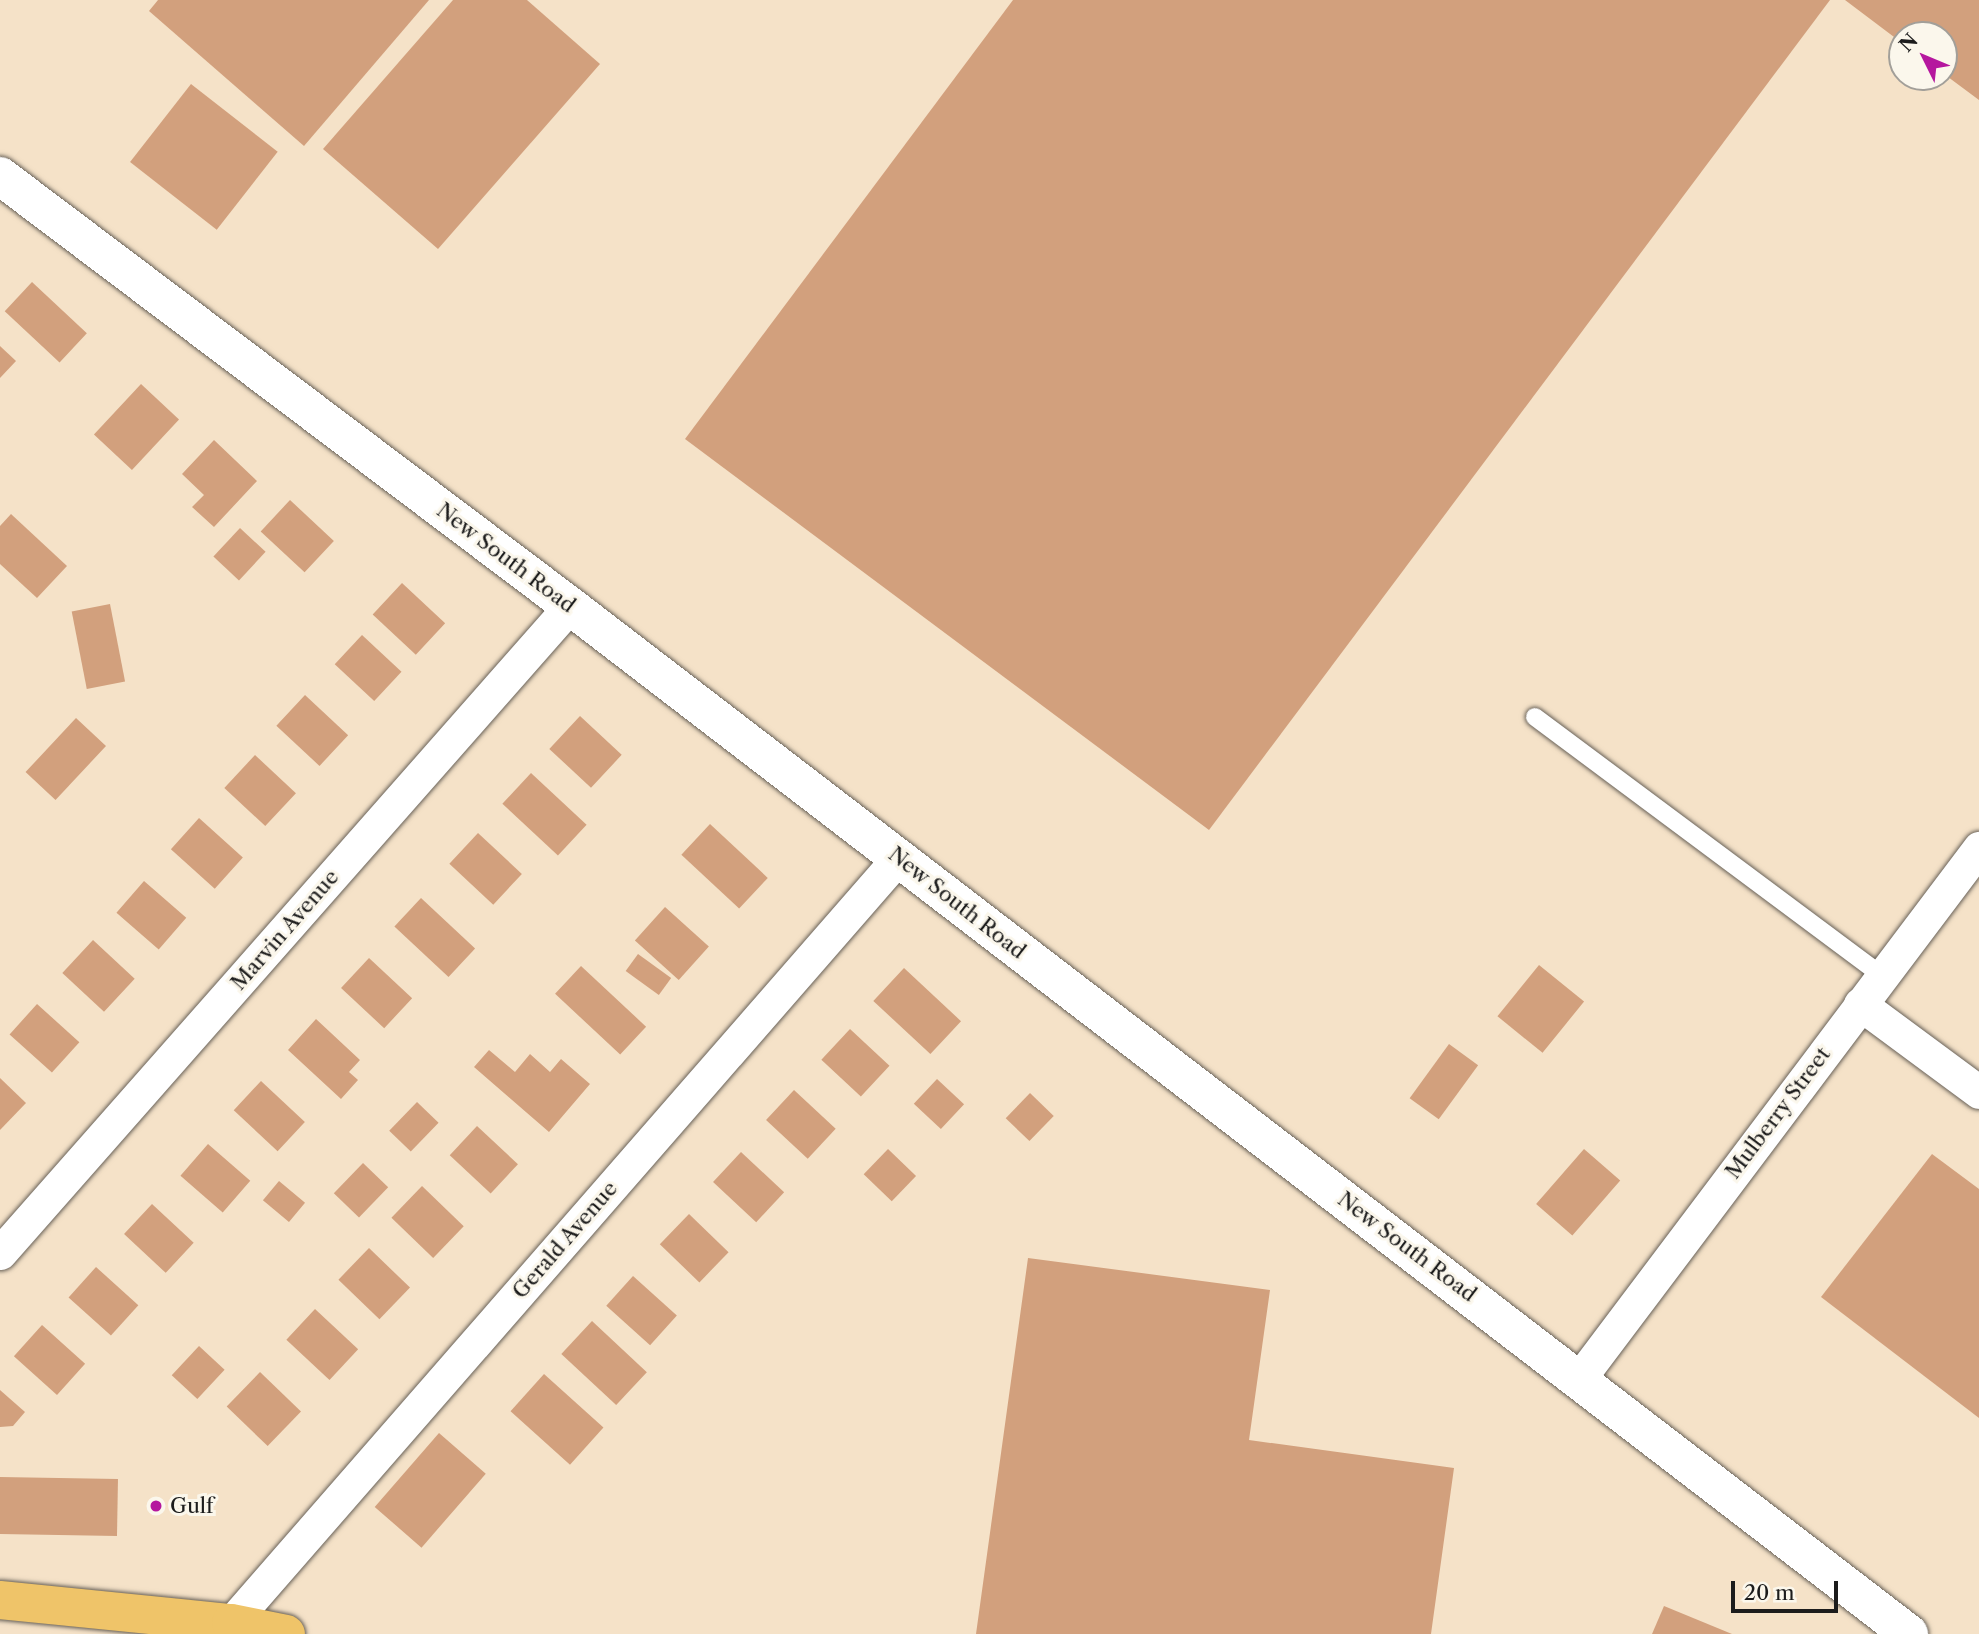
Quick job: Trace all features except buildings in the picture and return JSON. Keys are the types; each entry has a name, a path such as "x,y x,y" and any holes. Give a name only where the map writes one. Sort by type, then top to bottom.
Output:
{"main road":[{"path":"0,1600 230,1623 286,1634"}],"street":[{"name":"New South Road","path":"2,181 570,606 1909,1634"},
{"name":"Marvin Avenue","path":"0,1253 570,606"},
{"name":"Mulberry Street","path":"1579,1379 1979,848"},
{"name":"Gerald Avenue","path":"230,1623 898,858"},
{"path":"1860,1003 1979,1092"}],"lane":[{"path":"1535,717 1882,976"}],"place":[{"name":"Gulf","path":"156,1506"}]}
